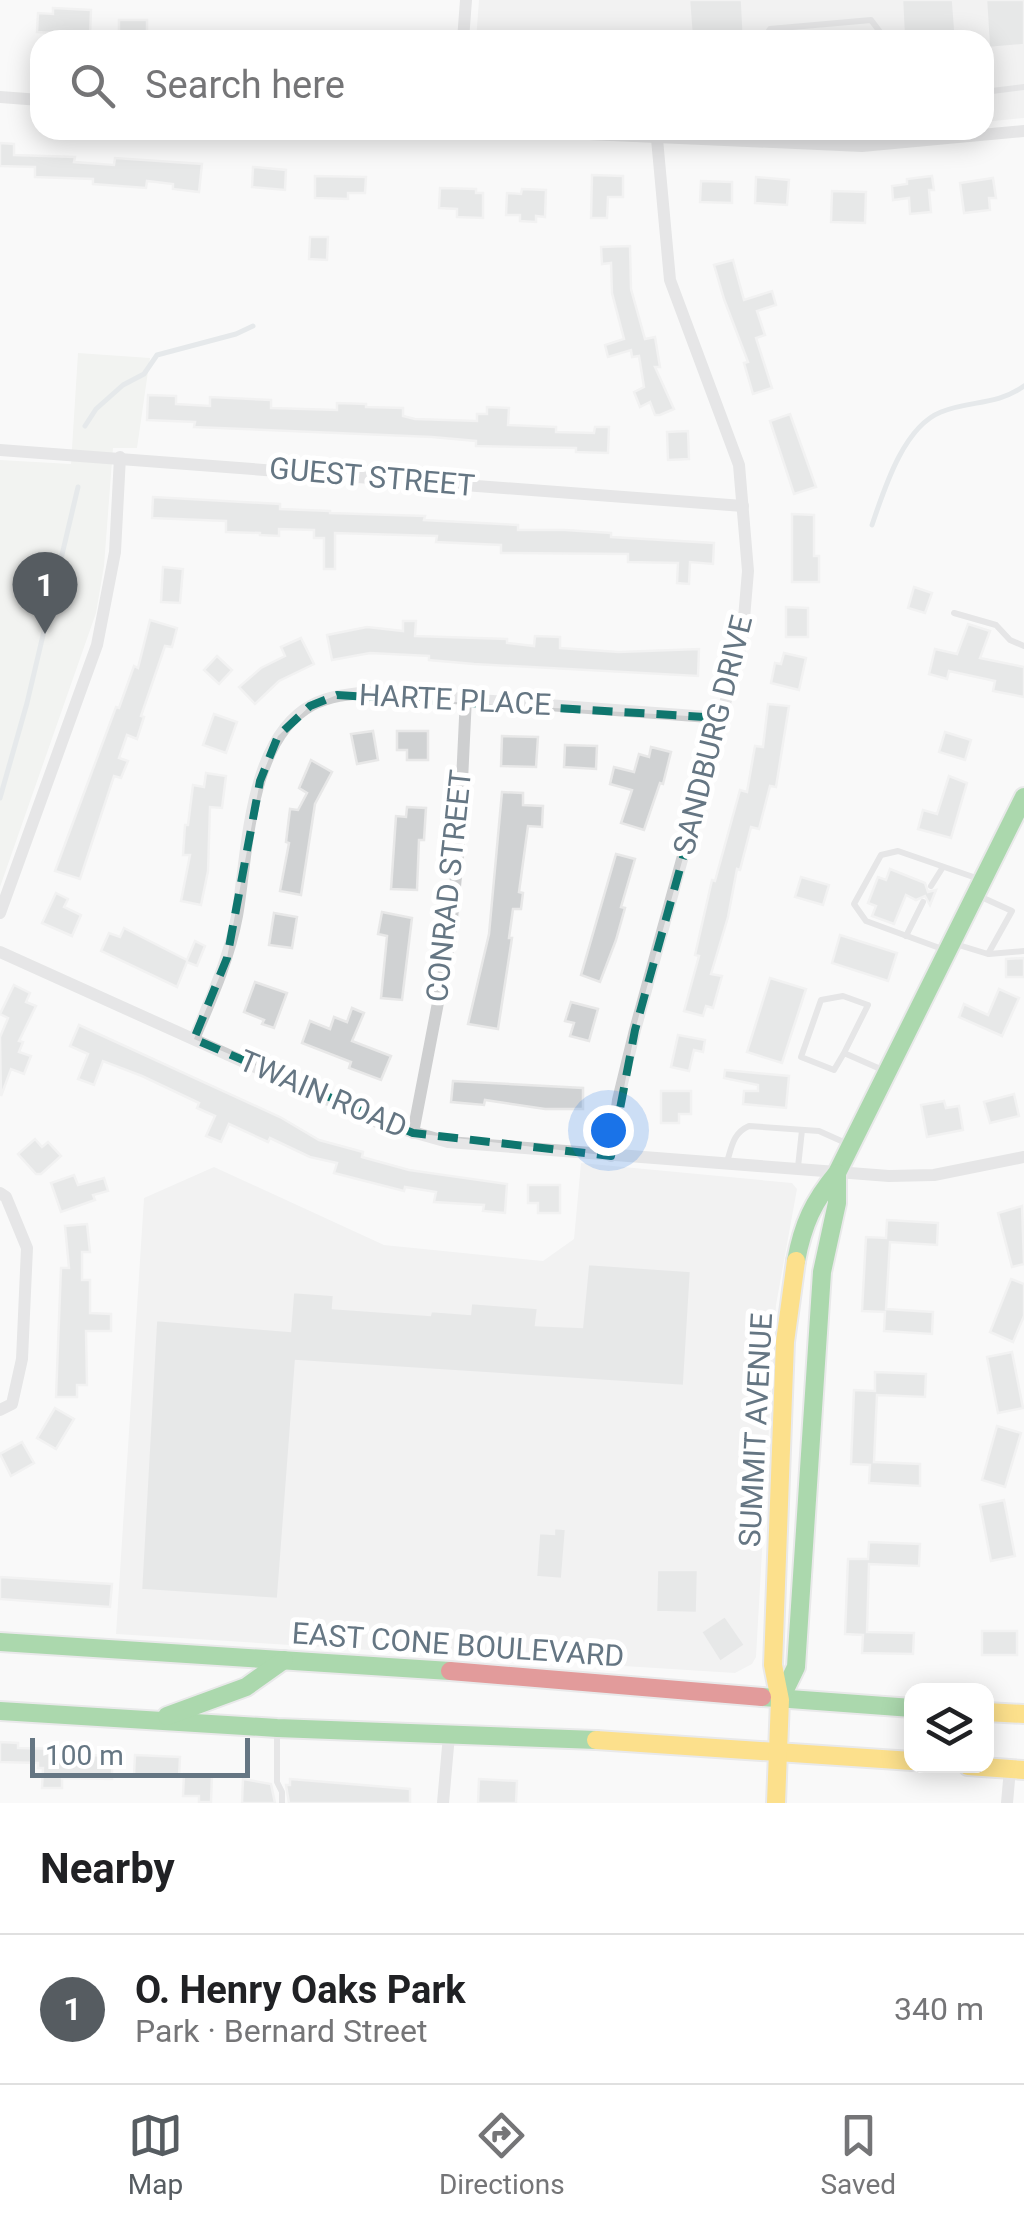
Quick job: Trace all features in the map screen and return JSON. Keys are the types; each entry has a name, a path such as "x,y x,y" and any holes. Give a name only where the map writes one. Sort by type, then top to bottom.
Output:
{"main road":[{"name":"SUMMIT AVENUE","path":"776,1803 780,1700 773,1666 786,1327 801,1236 816,1198 837,1174 979,888 1018,824 1024,797"},
{"name":"SUMMIT AVENUE","path":"780,1700 796,1667 822,1272 837,1203 837,1174"},
{"name":"EAST CONE BOULEVARD","path":"0,1642 654,1686 780,1700 904,1708"},
{"path":"150,1721 199,1707 274,1673 284,1660"},
{"path":"0,1711 277,1728 573,1738 904,1760"},
{"path":"994,1712 1024,1714"}],"street":[{"path":"464,30 466,0"},
{"path":"0,97 30,99"},
{"path":"994,134 1024,131"},
{"name":"SANDBURG DRIVE","path":"611,1156 618,1100 635,1030 742,642 748,571 738,465 670,280 658,140"},
{"path":"809,140 894,146 946,140"},
{"name":"GUEST STREET","path":"0,450 743,506"},
{"path":"0,914 104,618 115,552 120,457"},
{"name":"HARTE PLACE","path":"194,1040 227,958 260,781 278,736 310,706 338,695 372,692 722,718"},
{"name":"CONRAD STREET","path":"413,1133 450,940 466,697"},
{"name":"TWAIN ROAD","path":"0,952 377,1122 448,1142 837,1174 934,1175 1024,1157"},
{"path":"0,1193 6,1198 27,1248 22,1358 6,1407"},
{"path":"444,1803 448,1735"},
{"path":"1007,1803 1017,1770"}],"lane":[{"path":"769,30 871,20 878,30"},
{"path":"994,90 1024,86"},
{"path":"894,140 894,146"},
{"path":"954,612 996,625 1010,640 1024,646"},
{"path":"1024,915 943,866 898,851 881,854 854,904 866,922 906,936 988,954 1024,950"},
{"path":"932,886 943,866"},
{"path":"906,936 923,902"},
{"path":"988,954 1012,911"},
{"path":"843,996 868,1004 844,1053 834,1070 801,1057 821,1000 843,996"},
{"path":"844,1053 886,1072"},
{"path":"727,1164 734,1140 740,1130 749,1126 819,1131 849,1145"},
{"path":"798,1168 802,1130"},
{"path":"277,1728 277,1782 282,1803"}],"highlighted area":[{"path":"337,695 722,718 635,1030 611,1156 413,1133 194,1039 227,958 260,781 278,736 310,706"}],"shaded area":[{"path":"479,0 1024,0 1024,118 994,121 994,30 477,30"},
{"path":"78,353 150,358 137,448 113,448 104,566 96,613 0,887 0,460 71,464"},
{"path":"581,1163 792,1183 797,1189 776,1305 756,1657 752,1664 735,1673 116,1634 144,1198 214,1167 384,1245 543,1261 574,1239"}],"building":[{"path":"689,0 742,0 744,30 691,30"},
{"path":"902,0 953,0 955,30 904,30"},
{"path":"986,0 1024,0 1024,45 994,48 994,30 988,30"},
{"path":"53,8 91,10 90,30 37,30 38,13 53,14"},
{"path":"119,20 147,20 147,30 119,30"},
{"path":"0,143 14,144 14,155 75,157 74,162 114,165 115,158 202,164 199,192 147,181 146,188 93,184 93,179 35,177 35,167 0,166"},
{"path":"253,167 286,170 285,190 252,187"},
{"path":"592,175 623,176 623,197 608,197 607,218 591,218"},
{"path":"315,176 366,177 365,193 348,193 348,199 315,198"},
{"path":"932,176 931,212 910,214 909,198 893,200 892,186 907,184 907,179"},
{"path":"756,177 789,180 787,205 755,203"},
{"path":"993,178 996,198 989,198 990,210 964,213 960,183"},
{"path":"701,181 732,182 732,203 700,202"},
{"path":"440,188 476,189 476,193 483,193 483,218 457,217 457,209 439,208"},
{"path":"522,189 546,190 545,217 536,216 536,222 520,221 520,215 506,215 507,193 521,194"},
{"path":"832,191 866,192 865,223 831,222"},
{"path":"310,237 328,237 327,260 309,259"},
{"path":"630,246 631,289 645,339 655,337 660,367 655,367 674,409 660,415 655,415 650,402 640,407 634,392 644,387 639,356 632,357 631,350 608,357 605,345 624,339 612,293 611,263 602,264 601,247"},
{"path":"733,260 744,300 772,291 776,305 757,311 765,335 756,338 772,388 753,394 744,363 748,362 714,265"},
{"path":"148,395 176,396 176,404 210,406 210,397 271,400 271,408 337,410 337,403 366,404 403,408 403,416 415,419 477,421 477,414 487,414 487,407 509,408 508,425 594,433 595,427 609,427 608,453 576,452 576,448 476,446 476,441 432,437 194,427 195,422 147,420"},
{"path":"790,414 816,487 794,494 770,421"},
{"path":"688,431 689,459 668,460 667,432"},
{"path":"153,497 280,504 280,509 425,516 424,520 518,525 518,530 611,533 611,537 714,543 713,564 690,562 689,584 677,583 678,563 628,562 628,554 501,553 501,545 436,542 437,536 335,533 335,569 324,569 324,538 314,538 314,530 279,529 279,536 260,535 226,532 226,521 152,518"},
{"path":"792,514 814,515 814,556 819,556 819,582 792,582"},
{"path":"163,567 183,569 180,603 161,602"},
{"path":"914,587 932,593 925,613 908,608"},
{"path":"786,607 808,608 808,637 786,637"},
{"path":"150,620 177,628 172,647 165,646 137,739 127,735 119,758 128,761 121,778 114,776 80,879 55,871 116,707 119,708 134,666 138,668"},
{"path":"403,621 416,621 415,636 507,639 507,643 534,646 535,636 560,637 560,648 619,652 699,649 698,676 474,664 429,660 429,656 370,653 332,660 327,635 367,627 403,631"},
{"path":"968,624 990,631 980,658 1024,667 1024,697 993,691 995,681 949,671 947,679 929,674 935,649 957,654"},
{"path":"301,638 314,664 279,681 255,704 239,687 261,668 285,656 281,647"},
{"path":"784,653 806,658 799,690 771,683 775,663 781,664"},
{"path":"217,656 232,670 219,684 204,670"},
{"path":"768,704 789,706 776,787 770,786 759,829 751,827 740,870 737,869 711,974 722,976 713,1008 706,1006 703,1016 684,1011 699,956 695,955 712,880 715,881 740,790 747,792 755,746 763,747"},
{"path":"214,714 237,722 226,753 203,745"},
{"path":"373,731 378,760 357,764 351,734"},
{"path":"397,731 428,731 428,760 407,760 407,750 397,750"},
{"path":"945,732 971,740 965,760 939,752"},
{"path":"502,736 538,737 536,767 501,766"},
{"path":"565,745 597,746 596,769 564,767"},
{"path":"651,747 671,752 644,830 621,823 632,790 610,784 614,767 634,772 639,754 649,757"},
{"path":"311,760 332,772 315,804 301,895 280,891 289,843 286,842 290,809 298,810 307,793 299,788"},
{"path":"206,773 226,776 222,808 210,807 208,871 201,905 181,901 190,855 183,855 185,825 193,785 204,787"},
{"path":"949,776 967,783 951,838 918,829 923,810 937,814"},
{"path":"502,792 523,793 523,805 543,806 542,827 528,826 519,892 523,893 521,909 513,909 498,1029 468,1024 489,934"},
{"path":"407,807 426,808 424,840 419,840 417,890 391,889 396,816 406,817"},
{"path":"616,854 635,859 616,940 600,982 581,975"},
{"path":"890,869 925,883 928,892 936,890 930,905 925,896 916,900 906,895 894,924 872,916 876,906 868,903 878,877 886,880"},
{"path":"801,877 829,885 823,905 795,897"},
{"path":"56,893 68,899 64,907 81,915 72,936 42,923"},
{"path":"382,912 412,918 402,1000 381,998 387,936 378,934"},
{"path":"274,913 297,917 292,948 269,945"},
{"path":"124,928 187,960 195,941 205,946 197,966 187,962 177,987 101,951 109,933 120,937"},
{"path":"840,935 897,953 888,981 832,963"},
{"path":"1024,958 1024,977 1006,977 1006,959"},
{"path":"770,978 806,989 782,1063 747,1052"},
{"path":"255,982 287,993 274,1028 244,1012"},
{"path":"14,985 30,993 26,1002 36,1006 19,1041 23,1042 19,1052 31,1056 24,1074 11,1069 1,1096 0,1037 8,1018 0,1014"},
{"path":"999,989 1019,998 1002,1036 959,1017 964,1004 988,1015"},
{"path":"571,1002 598,1009 589,1041 570,1036 574,1023 565,1021"},
{"path":"352,1008 364,1013 352,1041 391,1056 381,1080 349,1068 351,1062 302,1043 310,1021 330,1029 334,1017 347,1022"},
{"path":"79,1025 280,1117 319,1140 363,1152 362,1157 409,1170 507,1184 505,1213 483,1211 484,1205 434,1202 436,1192 405,1187 404,1191 334,1173 337,1163 310,1157 270,1138 268,1142 229,1124 221,1142 206,1136 215,1116 197,1108 199,1103 142,1076 103,1061 94,1085 78,1079 88,1054 70,1046"},
{"path":"678,1035 705,1040 703,1052 694,1050 689,1071 671,1067"},
{"path":"725,1070 789,1076 786,1108 743,1104 744,1091 758,1091 758,1085 724,1078"},
{"path":"453,1081 583,1088 583,1109 545,1109 485,1100 484,1105 451,1102"},
{"path":"661,1091 691,1091 691,1114 679,1114 679,1123 661,1123"},
{"path":"1014,1094 1019,1116 990,1123 984,1102"},
{"path":"944,1101 946,1108 959,1106 963,1130 927,1137 921,1105"},
{"path":"35,1139 42,1147 48,1142 61,1156 41,1174 36,1174 18,1154"},
{"path":"74,1175 78,1185 104,1178 108,1191 61,1212 51,1183"},
{"path":"528,1185 560,1185 560,1213 538,1213 538,1203 528,1203"},
{"path":"1022,1206 1024,1264 1012,1267 998,1213"},
{"path":"887,1220 938,1223 937,1245 890,1242 886,1309 933,1312 932,1334 884,1331 885,1312 862,1311 866,1237 886,1238"},
{"path":"87,1224 90,1252 82,1252 82,1280 90,1280 90,1313 111,1314 111,1331 86,1331 87,1385 77,1385 77,1397 56,1397 61,1268 69,1268 65,1226"},
{"path":"588,1264 691,1271 684,1386 296,1361 278,1599 141,1590 156,1320 290,1331 293,1292 334,1295 333,1308 430,1315 431,1311 470,1314 471,1303 538,1308 536,1325 582,1327"},
{"path":"1011,1279 1024,1284 1024,1316 1013,1342 990,1332"},
{"path":"1012,1352 1023,1408 998,1413 987,1357"},
{"path":"875,1372 926,1374 925,1397 877,1395 874,1462 920,1464 920,1486 869,1483 870,1465 851,1464 854,1390 875,1391"},
{"path":"55,1408 74,1419 56,1449 37,1438"},
{"path":"997,1426 1021,1433 1005,1487 982,1480"},
{"path":"22,1442 34,1463 11,1476 0,1454"},
{"path":"1004,1500 1015,1556 991,1561 980,1505"},
{"path":"554,1528 566,1529 562,1579 536,1577 539,1533 554,1534"},
{"path":"869,1542 920,1544 919,1566 869,1564 867,1632 914,1633 913,1654 862,1653 863,1635 845,1634 848,1559 868,1559"},
{"path":"657,1570 698,1570 697,1613 656,1612"},
{"path":"0,1577 112,1584 110,1607 0,1599"},
{"path":"725,1616 745,1645 720,1662 701,1632"},
{"path":"982,1631 1017,1631 1017,1655 982,1655"},
{"path":"0,1742 18,1743 18,1748 63,1749 63,1754 112,1756 112,1779 62,1778 62,1788 42,1788 43,1768 38,1768 38,1763 0,1762"},
{"path":"135,1755 180,1757 179,1777 134,1775"},
{"path":"184,1774 212,1775 211,1802 199,1802 199,1796 183,1796"},
{"path":"243,1779 271,1784 275,1803 242,1803"},
{"path":"290,1779 410,1789 410,1803 289,1803 286,1785 290,1785"},
{"path":"479,1779 517,1781 516,1803 478,1803"}],"waterway":[{"path":"85,426 96,409 123,385 144,374 157,355 253,326"},
{"path":"872,525 897,461 928,420 952,408 1003,397 1024,386"},
{"path":"0,798 27,703 78,487"}],"traffic: fast":[{"path":"796,1261 810,1214 837,1173 1024,797"},
{"path":"780,1700 796,1667 822,1272 837,1203 837,1173"},
{"path":"0,1642 450,1671"},
{"path":"167,1716 246,1687 284,1660"},
{"path":"762,1697 904,1707"},
{"path":"0,1711 277,1728 596,1740"}],"traffic: slow":[{"path":"776,1803 780,1700 773,1665 785,1342 796,1261"},
{"path":"994,1712 1024,1714"},
{"path":"596,1740 904,1760"},
{"path":"994,1768 1024,1770"}],"traffic: jam":[{"path":"450,1671 762,1697"}],"place":[{"name":"O. Henry Oaks Park","path":"45,634"}]}
